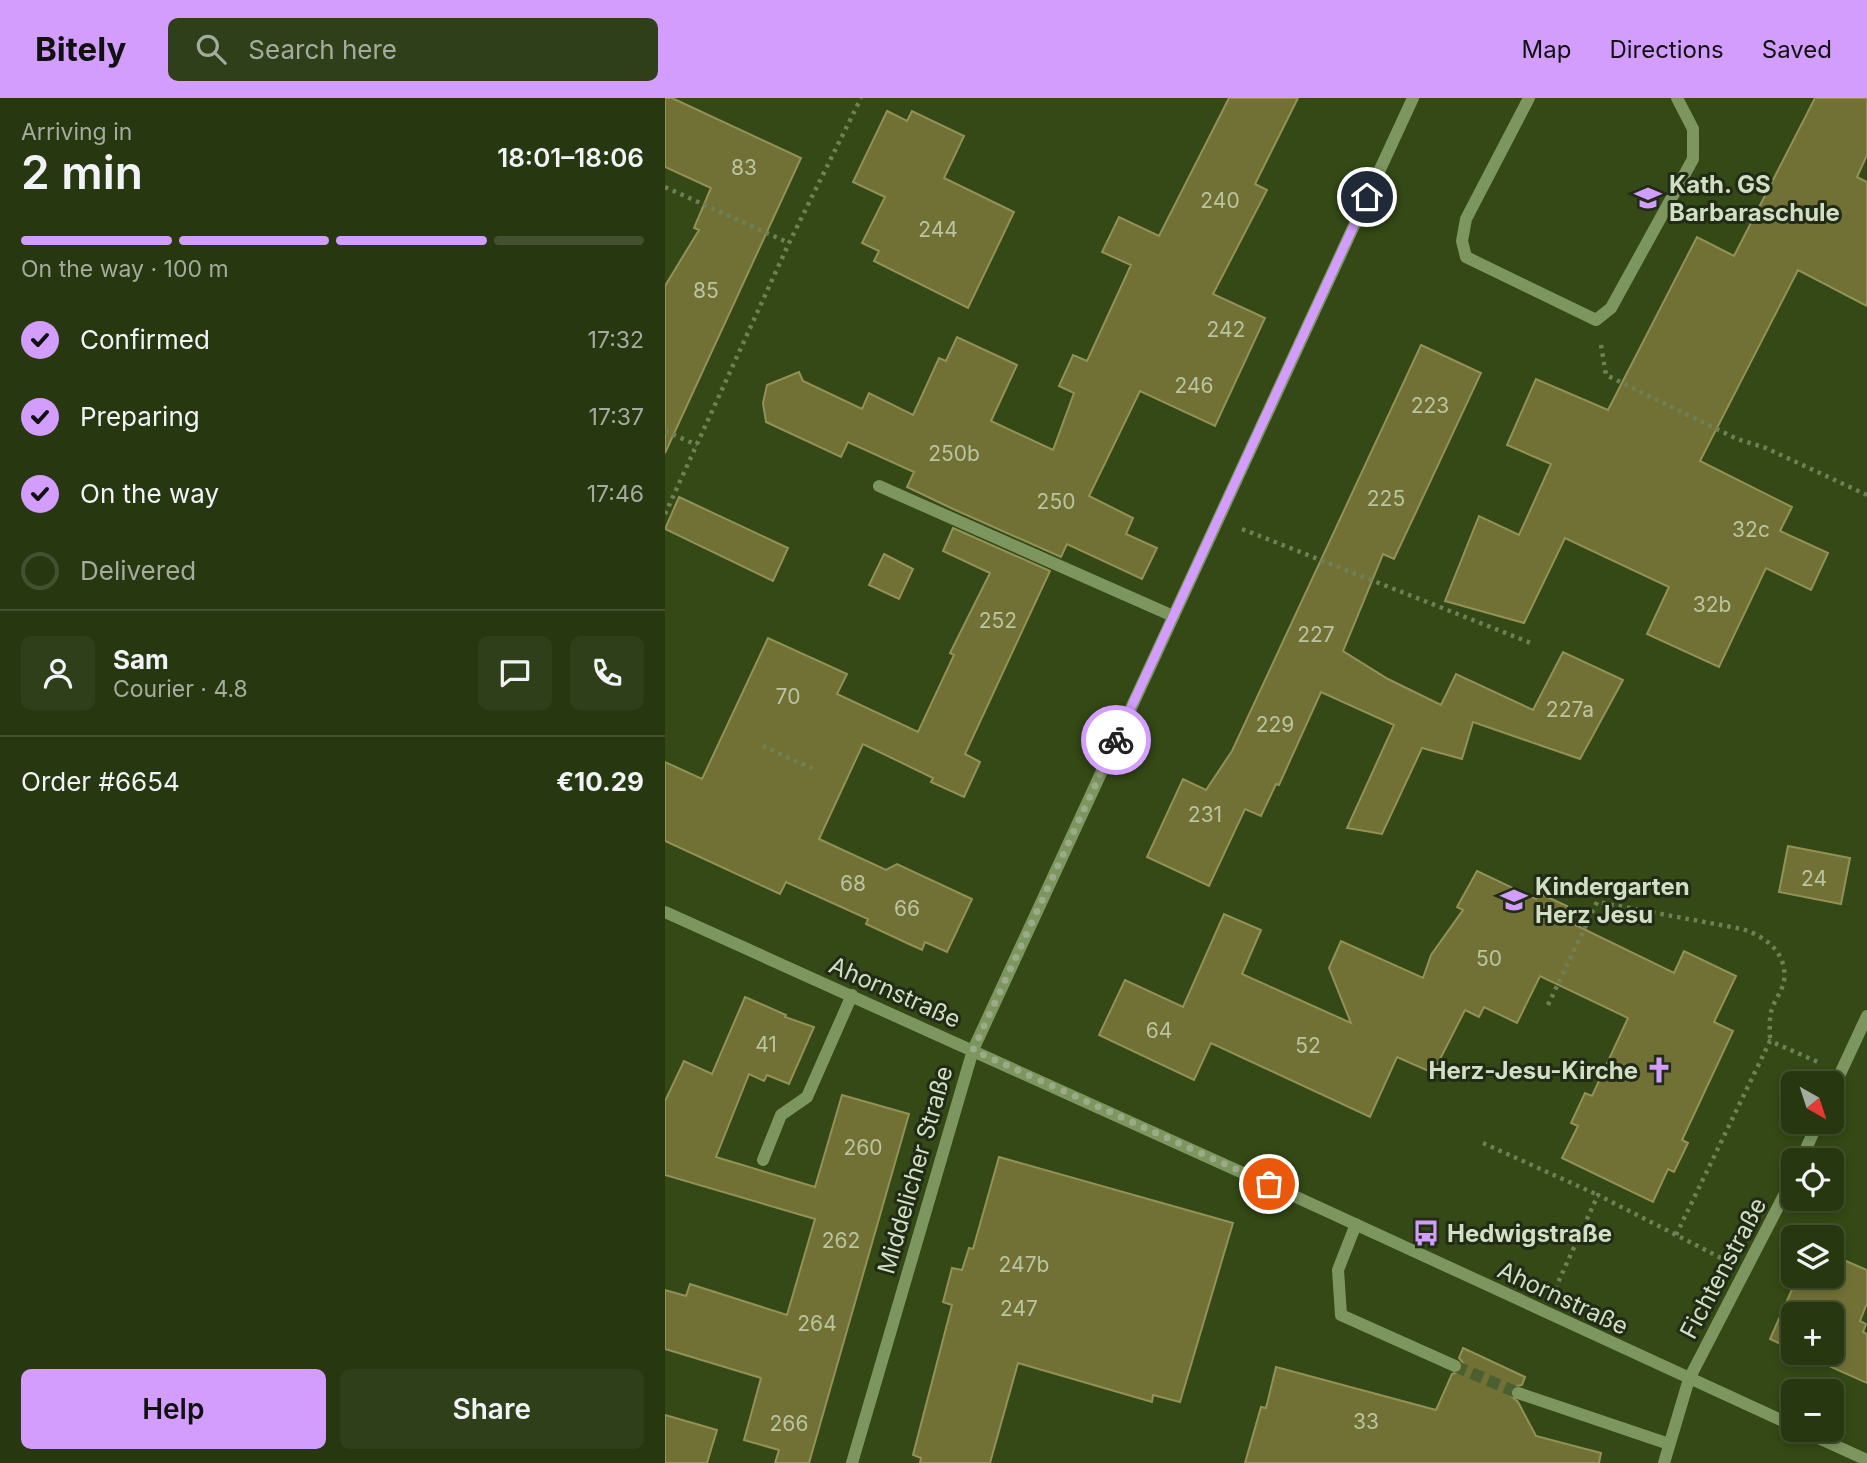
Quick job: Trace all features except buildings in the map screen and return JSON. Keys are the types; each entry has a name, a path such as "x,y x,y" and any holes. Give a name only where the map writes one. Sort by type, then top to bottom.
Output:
{"street":[{"name":"Middelicher Straße","path":"852,1463 973,1050 1413,98"},
{"path":"1529,98 1466,219 1462,241 1466,257 1596,320 1611,308 1693,159 1693,129 1677,98"},
{"path":"879,486 1173,616"},
{"name":"Ahornstraße","path":"665,912 1356,1224 1781,1420"},
{"path":"763,1160 781,1115 807,1097 852,995"},
{"path":"1841,1071 1864,1032 1867,1016"},
{"name":"Fichtenstraße","path":"1689,1379 1781,1201"},
{"path":"1356,1224 1338,1270 1341,1315 1455,1366"},
{"path":"1664,1463 1689,1379"},
{"path":"1518,1393 1669,1444"},
{"path":"1827,1442 1867,1460"}],"path":[{"path":"665,514 789,243 861,98"},
{"path":"665,187 789,243"},
{"path":"1596,320 1607,375 1737,439 1766,448 1867,495"},
{"path":"665,431 697,445"},
{"path":"1218,520 1531,643"},
{"path":"764,746 813,769"},
{"path":"1548,1005 1597,902 1742,929 1758,934 1773,945 1782,962 1784,981 1770,1013 1770,1041 1676,1235"},
{"path":"1770,1041 1836,1071"},
{"path":"1483,1143 1598,1195 1745,1270"},
{"path":"1545,1312 1598,1195"}],"tunnel":[{"path":"1455,1366 1518,1393"}],"way so far":[{"path":"1116,740 973,1050 1269,1184"}],"place":[{"name":"Kath. GS Barbaraschule","path":"1648,198"},
{"name":"Kindergarten Herz Jesu","path":"1514,900"},
{"name":"Herz-Jesu-Kirche","path":"1659,1070"},
{"name":"Hedwigstraße","path":"1426,1233"}],"route":[{"path":"1116,740 1367,197"}]}
